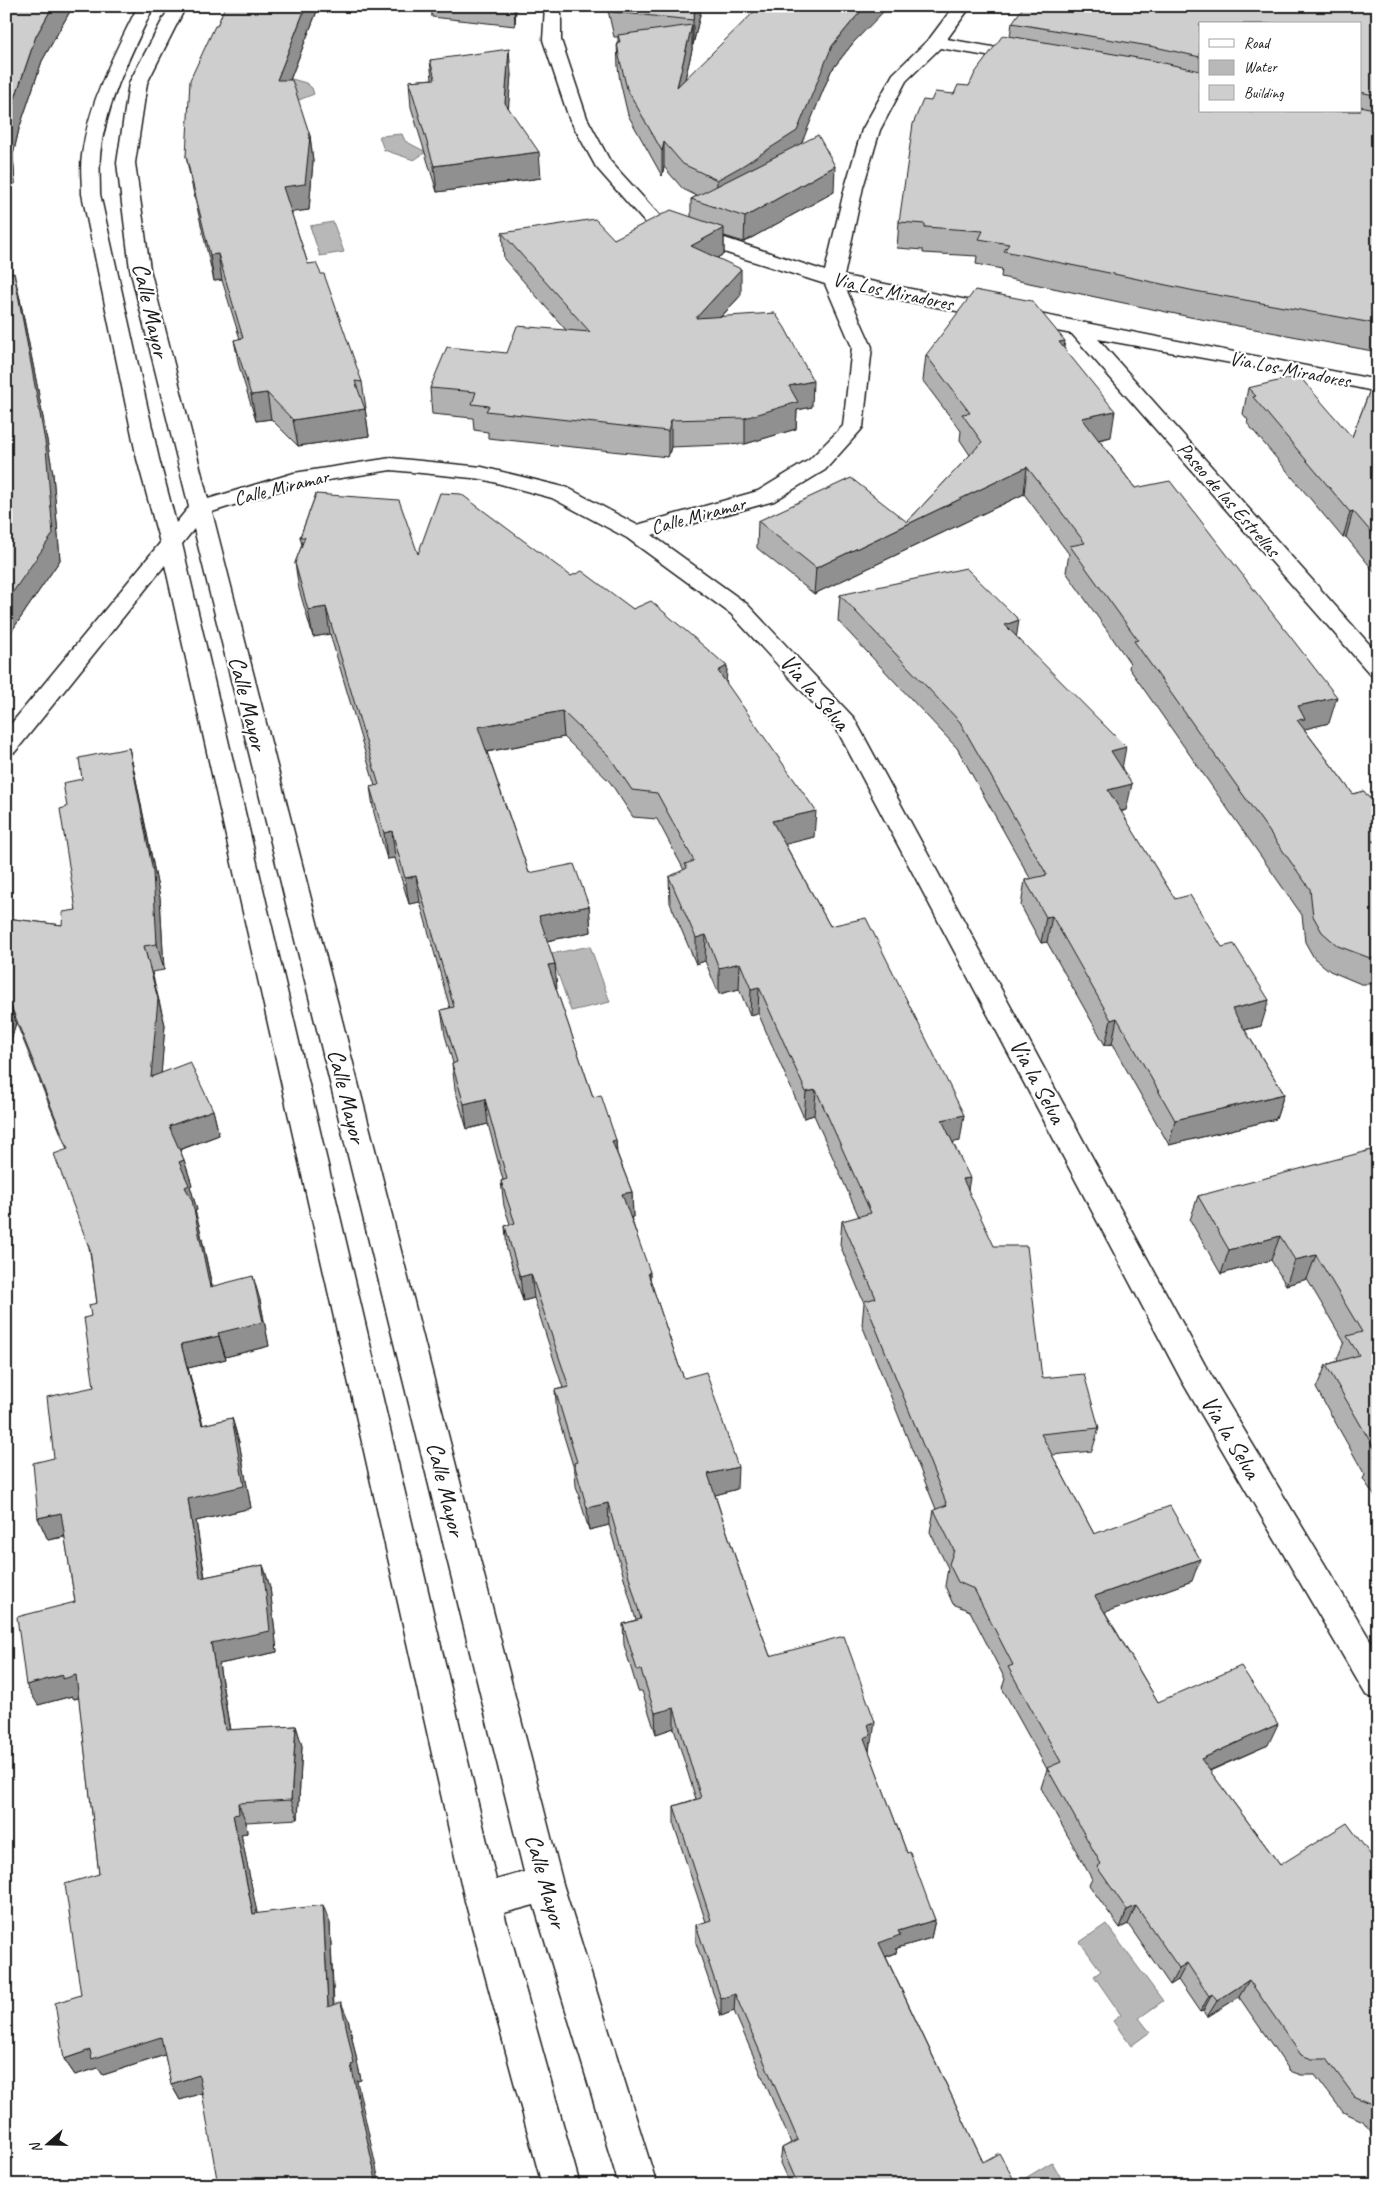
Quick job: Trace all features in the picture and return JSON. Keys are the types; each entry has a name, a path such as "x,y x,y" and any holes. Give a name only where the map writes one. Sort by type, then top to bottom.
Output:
{"street":[{"name":"Calle Mayor","path":"146,6 111,80 100,112 91,150 91,194 148,459 171,543 483,1901 561,2185"},
{"name":"Calle Mayor","path":"178,6 138,83 126,163 140,269 545,1884 638,2185"},
{"name":"Via Los Miradores","path":"553,6 552,40 578,118 602,163 654,221 737,250 833,280 1080,330 1308,371 1378,386"},
{"path":"833,280 854,187 871,130 899,78 936,42 963,6"},
{"path":"936,42 1043,60"},
{"path":"111,80 138,83"},
{"name":"Calle Miramar","path":"199,509 294,479 390,464 482,473 560,493 635,533 766,496 817,465 853,427 862,347 833,280"},
{"name":"Paseo de las Estrellas","path":"1080,330 1378,669"},
{"path":"6,746 199,509"},
{"name":"Via la Selva","path":"635,533 739,609 846,724 1194,1374 1378,1684"},
{"path":"483,1901 545,1884"}],"water":[{"path":"285,77 306,83 312,88 314,94 299,100 292,99"},
{"path":"402,134 405,141 426,152 414,160 384,150 379,136"},
{"path":"333,222 344,252 320,256 310,226"},
{"path":"590,946 610,1002 571,1011 551,954"},
{"path":"1106,1924 1163,2001 1139,2018 1150,2032 1131,2046 1113,2021 1121,2015 1094,1976 1101,1971 1080,1942"},
{"path":"1052,2162 1065,2185 1014,2185"}],"building":[{"path":"6,6 53,6 36,36 13,104 7,130 9,159 6,159"},
{"path":"225,6 306,6 277,80 292,80 310,136 305,184 283,187 308,264 316,263 321,274 324,274 362,382 355,381 365,409 293,420 267,393 251,395 234,340 243,338 218,254 210,255 186,156 190,80"},
{"path":"612,6 696,6 693,20 613,12"},
{"path":"760,6 866,6 832,46 797,131 717,180 683,164 664,142 662,151 627,89 619,56 617,42 620,42 618,35 692,25 677,87"},
{"path":"1024,6 1378,6 1378,96 1362,92 1362,22 1199,22 1199,57 1155,47 1012,23"},
{"path":"1003,35 1155,61 1199,71 1199,112 1362,112 1362,106 1378,110 1378,324 1195,291 1004,251 1009,244 979,239 983,231 925,227 925,224 899,222 913,124 923,100 931,101 935,92 954,94 958,85 969,86 975,73"},
{"path":"509,49 505,103 539,152 434,166 409,81 435,79 430,60"},
{"path":"818,135 835,166 745,217 691,199"},
{"path":"671,210 724,228 691,246 741,269 696,318 775,313 813,381 789,386 798,402 745,418 671,420 668,431 486,411 489,406 472,404 476,392 430,388 447,347 507,353 517,326 590,332 502,233 595,219 614,239"},
{"path":"14,273 46,447 53,534 6,602 6,275"},
{"path":"975,290 1032,301 1065,341 1059,342 1115,411 1082,418 1135,488 1170,481 1337,697 1298,706 1305,719 1297,720 1353,794 1364,791 1369,798 1378,795 1378,840 1372,841 1378,846 1378,958 1370,958 1338,946 1322,932 1313,916 1310,889 1134,641 1138,640 1070,546 1085,543 1027,467 816,568 758,521 851,478 907,522 982,442 962,414 970,413 926,355"},
{"path":"1378,369 1378,540 1353,511 1350,512 1253,397 1256,396 1248,388 1299,376 1352,437"},
{"path":"440,493 461,494 571,576 582,571 633,609 651,601 727,666 718,671 816,811 772,821 830,926 866,918 964,1115 942,1120 970,1178 963,1179 994,1246 1027,1246 1042,1378 1084,1374 1099,1428 1041,1434 1094,1534 1170,1506 1200,1559 1095,1596 1158,1702 1241,1666 1278,1724 1201,1759 1280,1865 1347,1823 1378,1865 1378,2109 1376,2106 1355,2097 1327,2059 1312,2059 1301,2055 1249,1980 1217,2001 1212,1994 1209,1996 1187,1963 1179,1968 1136,1906 1127,1910 1097,1867 1101,1864 1047,1768 1061,1762 1008,1667 1013,1665 974,1589 958,1582 949,1564 954,1550 934,1510 947,1505 865,1301 876,1298 842,1221 871,1213 816,1090 806,1092 759,987 751,989 740,963 719,968 706,935 696,938 669,877 687,868 685,864 694,861 657,793 632,790 609,756 562,711 478,727 529,873 574,864 589,906 539,916 555,964 548,965 593,1097 601,1095 616,1140 612,1141 632,1192 622,1194 650,1272 648,1273 679,1366 684,1378 706,1372 738,1467 708,1474 770,1656 844,1636 875,1722 868,1724 871,1735 864,1738 907,1853 910,1852 935,1920 898,1931 900,1935 879,1943 983,2162 999,2153 1017,2185 798,2185 782,2148 798,2140 735,1994 721,1999 696,1925 711,1920 674,1806 701,1798 674,1708 655,1713 641,1670 637,1670 623,1624 641,1619 608,1503 587,1508 574,1463 577,1462 555,1390 569,1387 531,1274 520,1277 505,1226 515,1223 501,1181 507,1179 485,1099 464,1104 452,1064 457,1062 441,1010 454,1007 416,876 405,878 392,831 384,833 370,787 379,785 326,607 308,610 295,563 305,537 300,537 316,494 399,500 418,554"},
{"path":"966,568 1019,620 1005,625 1126,747 1111,751 1132,784 1108,790 1175,899 1190,895 1222,947 1234,944 1269,1000 1232,1009 1284,1094 1175,1120 1117,1018 1111,1020 1052,916 1046,917 1025,880 1047,875 960,722 840,595"},
{"path":"129,748 153,872 157,944 144,946 158,999 151,1077 190,1062 213,1110 169,1126 184,1160 179,1162 189,1185 185,1187 192,1200 210,1287 253,1276 263,1322 218,1333 219,1336 181,1344 202,1425 232,1418 244,1486 188,1499 200,1578 263,1565 270,1631 211,1643 225,1730 296,1726 291,1800 238,1803 239,1814 233,1815 253,1914 323,1905 328,2007 341,2002 354,2064 351,2065 376,2180 363,2185 218,2185 199,2075 171,2084 161,2037 92,2059 90,2050 64,2059 55,2003 81,1995 65,1884 99,1874 76,1675 63,1679 63,1675 26,1685 17,1617 75,1602 61,1513 38,1518 33,1463 54,1458 47,1397 94,1387 84,1318 91,1316 89,1305 97,1303 90,1250 54,1154 68,1149 7,996 6,999 6,918 62,925 63,912 76,910 60,809 67,807 63,783 82,779 79,758"},
{"path":"1371,1150 1378,1160 1378,1455 1326,1365 1359,1355 1347,1336 1362,1332 1316,1255 1295,1260 1280,1236 1229,1250 1198,1196"}]}
